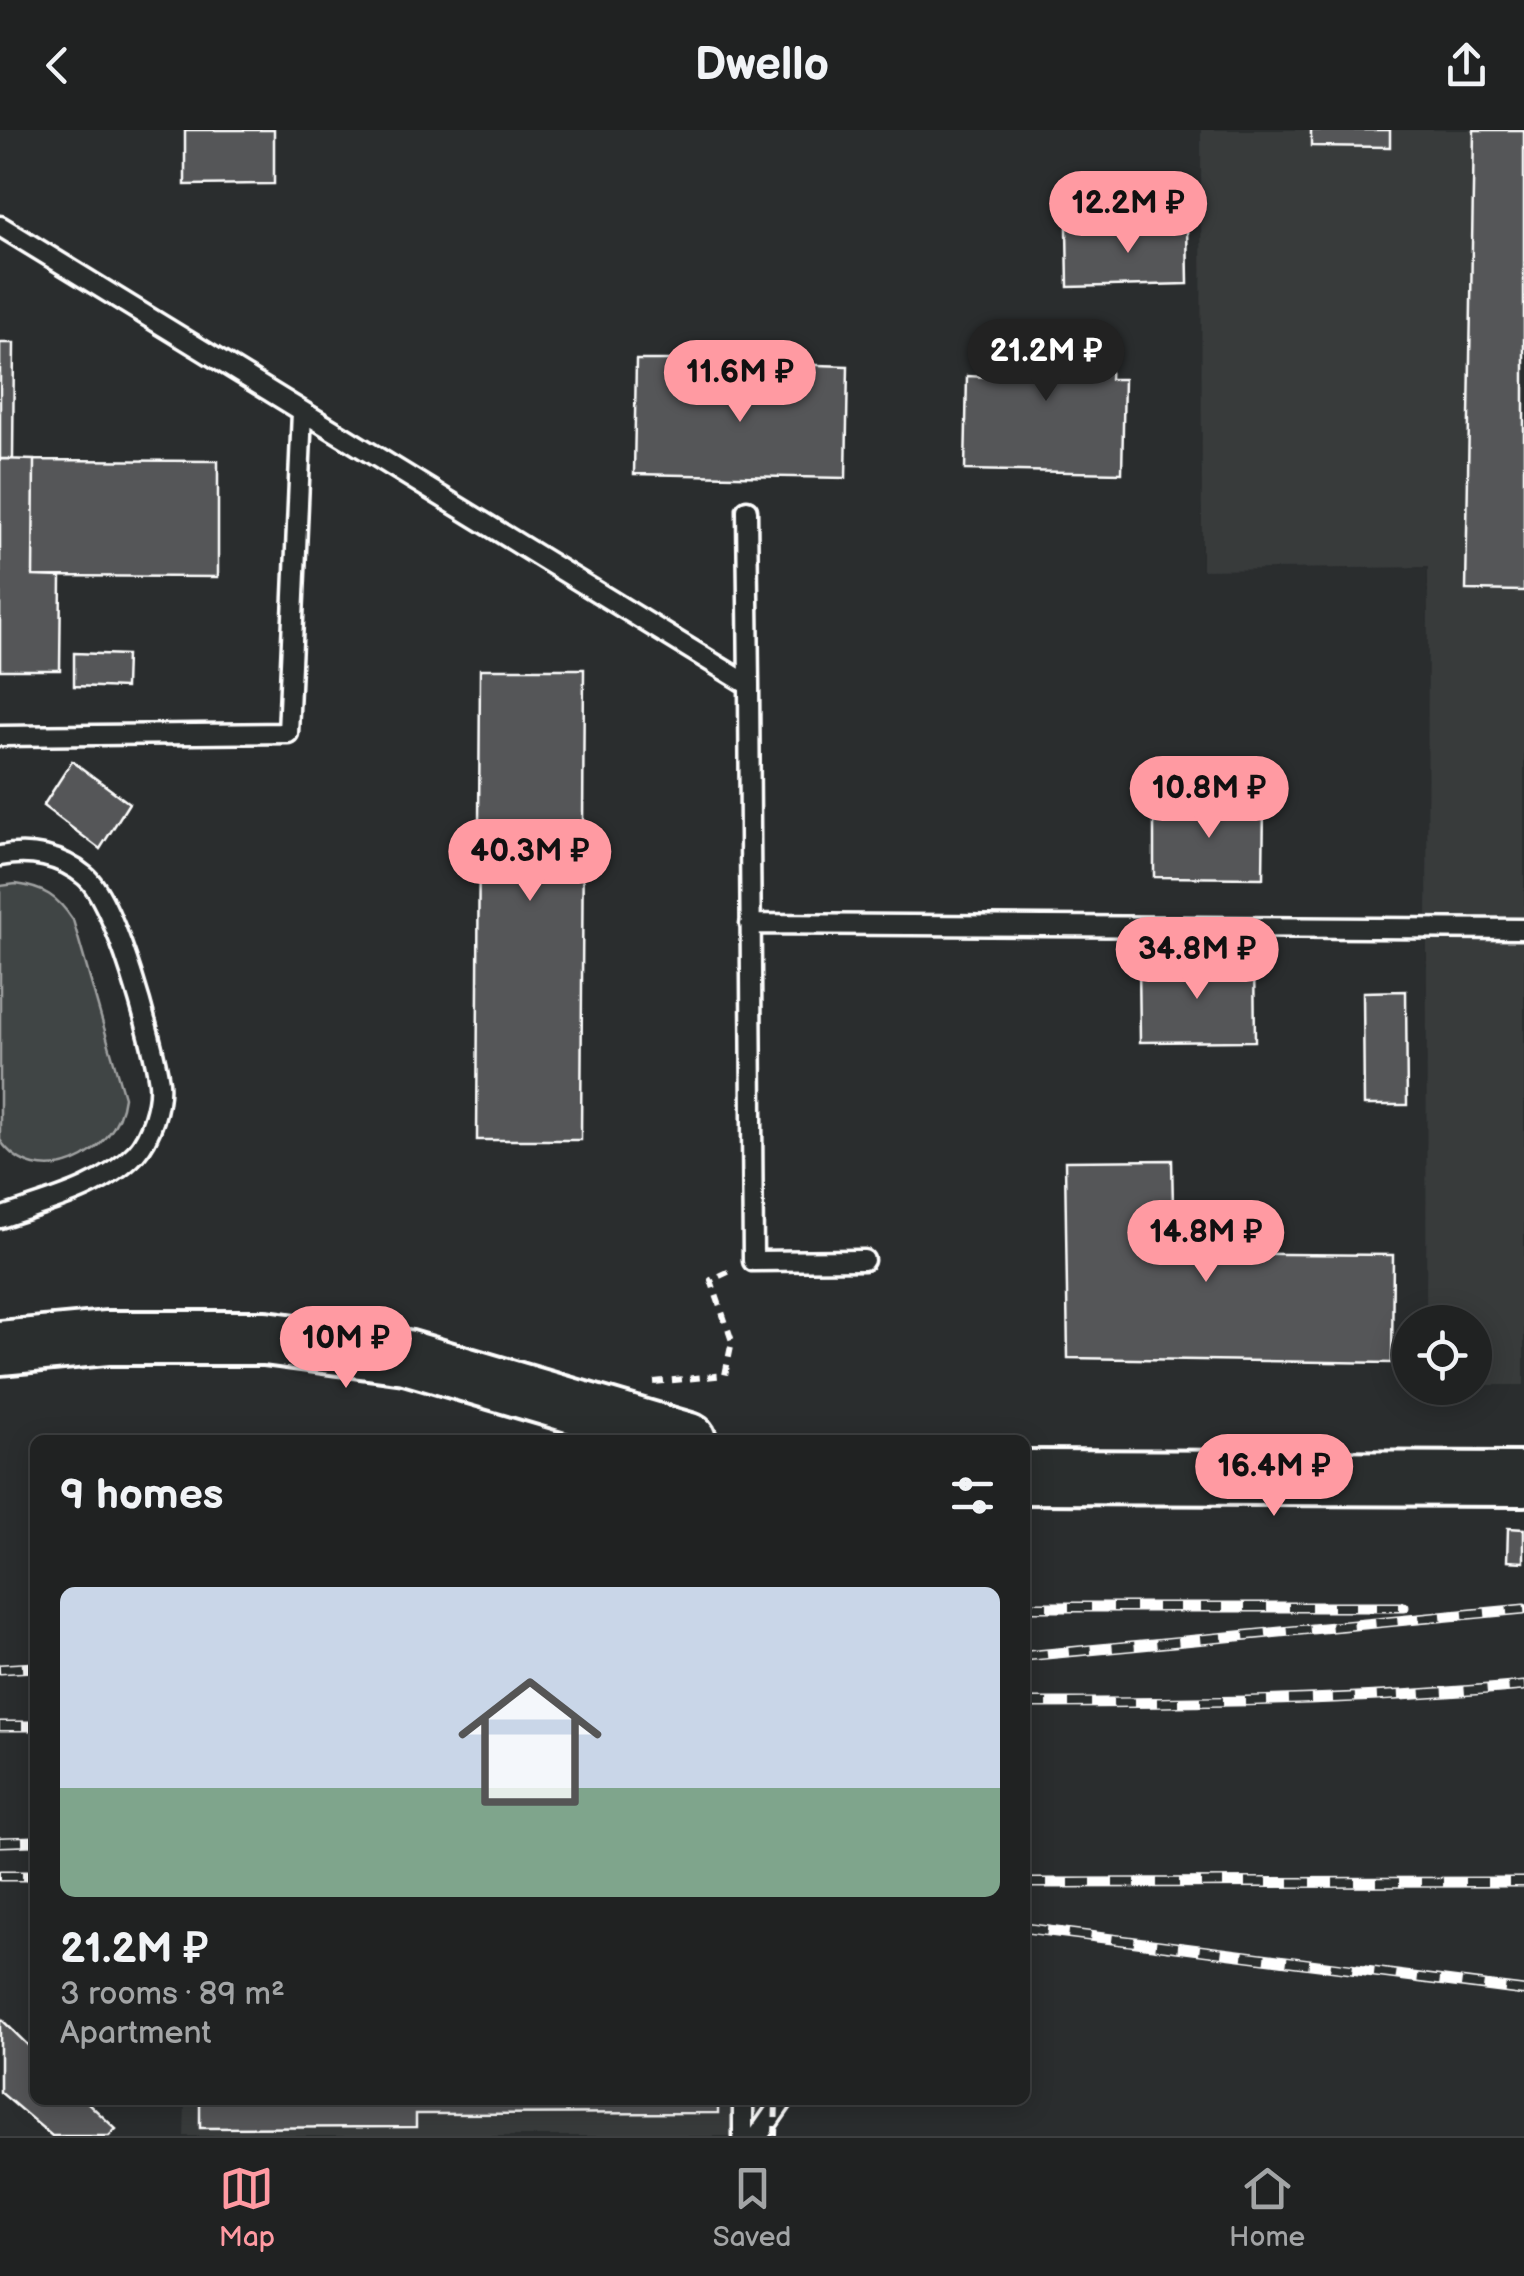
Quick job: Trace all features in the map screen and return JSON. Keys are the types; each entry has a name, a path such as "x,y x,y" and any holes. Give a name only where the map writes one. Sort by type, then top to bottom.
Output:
{"street":[{"path":"0,1348 107,1338 266,1338 406,1357 522,1388 671,1435"},
{"path":"1030,1477 1524,1478"}],"lane":[{"path":"0,226 748,686"},
{"path":"0,736 288,734 302,412"},
{"path":"747,510 753,1261 864,1260"},
{"path":"0,856 22,852 58,859 88,878 110,908 159,1085 154,1119 138,1151 109,1175 72,1194 0,1218"},
{"path":"750,924 1524,929"},
{"path":"743,2105 743,2136"},
{"path":"758,2136 777,2105"}],"path":[{"path":"627,1422 649,1382 725,1375 732,1341 711,1280 753,1261"},
{"path":"775,2136 779,2105"}],"shaded area":[{"path":"1201,130 1524,130 1524,1385 1492,1385 1492,1305 1426,1305 1428,567 1202,570"},
{"path":"16,884 49,894 73,920 124,1097 107,1137 73,1162 54,1166 34,1165 16,1156 0,1140 0,886"},
{"path":"185,2105 759,2105 759,2136 184,2136"}],"building":[{"path":"185,130 274,130 274,184 185,185"},
{"path":"1311,130 1390,130 1390,147 1311,146"},
{"path":"1474,130 1524,130 1524,591 1466,590"},
{"path":"1187,224 1188,284 1068,287 1067,227"},
{"path":"988,328 1112,331 1110,379 1124,379 1122,473 965,470 967,376 987,377"},
{"path":"0,343 14,343 13,459 0,459"},
{"path":"636,360 701,360 701,397 783,398 784,364 848,366 846,478 634,474"},
{"path":"0,459 34,460 33,576 61,577 60,670 0,670"},
{"path":"34,460 218,461 218,577 33,576"},
{"path":"74,653 126,655 125,688 74,686"},
{"path":"480,669 584,669 581,1140 477,1140"},
{"path":"72,761 129,803 100,849 43,806"},
{"path":"1154,804 1264,804 1263,878 1154,877"},
{"path":"1254,961 1255,1041 1140,1042 1139,963"},
{"path":"1406,991 1407,1105 1364,1105 1363,992"},
{"path":"1172,1160 1174,1253 1393,1255 1392,1363 1068,1358 1065,1161"},
{"path":"1508,1528 1524,1529 1524,1562 1507,1561"},
{"path":"0,2018 30,2047 30,2105 90,2105 116,2129 109,2136 52,2136 0,2092"},
{"path":"200,2105 718,2105 718,2113 416,2114 416,2127 200,2128"}],"railway":[{"path":"1030,1607 1404,1607"},
{"path":"1030,1656 1524,1609"},
{"path":"0,1669 30,1667"},
{"path":"1030,1703 1274,1700 1524,1686"},
{"path":"0,1726 30,1726"},
{"path":"0,1842 30,1841"},
{"path":"0,1876 30,1876"},
{"path":"1030,1883 1524,1882"},
{"path":"1030,1929 1524,1991"}]}
